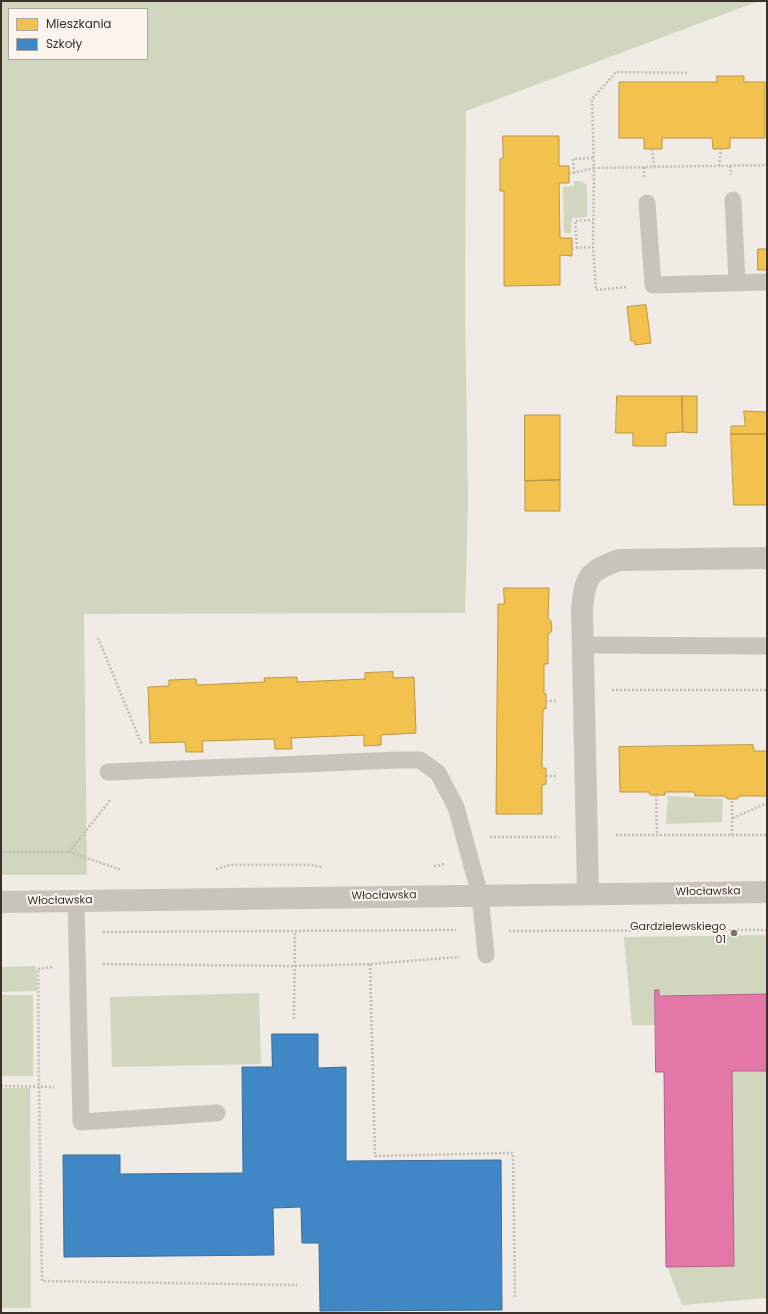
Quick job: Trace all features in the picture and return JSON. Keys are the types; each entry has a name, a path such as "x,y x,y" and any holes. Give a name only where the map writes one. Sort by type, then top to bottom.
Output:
{"street":[{"path":"588,894 582,608 585,587 590,575 606,565 619,560 767,558"},
{"name":"Włocławska","path":"1,902 767,892"}],"lane":[{"path":"733,200 737,282"},
{"path":"647,203 653,285 767,282"},
{"path":"583,645 767,646"},
{"path":"108,772 420,760 438,773 456,808 480,895 486,955"},
{"path":"76,901 80,1122 217,1113"}],"path":[{"path":"569,174 594,168 592,99 616,72 689,73"},
{"path":"652,149 654,166"},
{"path":"719,166 722,149"},
{"path":"574,173 573,159 593,158"},
{"path":"577,248 575,221 593,220"},
{"path":"572,248 593,247"},
{"path":"98,638 152,770"},
{"path":"584,690 767,690"},
{"path":"69,852 134,771"},
{"path":"546,776 561,776"},
{"path":"656,795 657,835"},
{"path":"732,799 732,835"},
{"path":"733,818 767,803"},
{"path":"464,836 559,837 586,835 767,835"},
{"path":"559,837 560,844"},
{"path":"1,852 69,852 128,872"},
{"path":"429,866 452,863"},
{"path":"215,869 230,865 311,865 326,868"},
{"path":"532,931 533,894"},
{"path":"164,900 170,932"},
{"path":"76,932 767,930"},
{"path":"294,1019 295,932"},
{"path":"370,964 375,1156 513,1153 515,1298"},
{"path":"1,1086 79,1088"}],"green space":[{"path":"1,1 759,1 466,111 465,308 468,503 465,613 84,614 87,875 1,875"},
{"path":"574,181 581,181 587,185 587,217 572,218 571,233 564,233 563,187 574,186"},
{"path":"668,796 723,799 722,822 666,824"},
{"path":"767,935 767,994 657,995 657,1025 632,1025 624,937"},
{"path":"36,966 37,991 1,992 1,967"},
{"path":"259,993 261,1064 112,1067 110,997"},
{"path":"1,995 33,995 33,1076 1,1076"},
{"path":"767,1068 767,1298 682,1305 667,1266 731,1069"},
{"path":"1,1088 30,1088 31,1308 1,1308"}],"building: Mieszkania":[{"path":"717,76 744,76 744,82 765,82 765,138 730,138 730,148 713,149 712,138 662,138 662,149 644,149 644,138 619,138 619,82 717,82"},
{"path":"503,136 559,136 559,166 569,166 569,183 559,183 560,238 572,238 572,256 560,255 560,285 504,286 504,191 500,191 500,159 503,158"},
{"path":"758,249 767,249 767,270 758,270"},
{"path":"646,305 651,343 635,345 634,341 631,341 627,307"},
{"path":"617,396 682,396 683,432 666,433 666,446 633,446 633,433 616,433"},
{"path":"682,396 697,396 697,433 683,432"},
{"path":"744,411 767,412 767,434 731,434 731,426 745,426"},
{"path":"525,415 560,415 560,480 525,481"},
{"path":"731,434 767,434 767,505 734,505"},
{"path":"560,480 560,511 525,511 525,481"},
{"path":"504,588 549,588 548,618 551,621 552,631 548,634 548,664 544,664 544,693 546,694 546,709 543,709 542,768 546,768 546,784 542,785 542,814 496,814 498,604 504,604"},
{"path":"393,672 393,678 414,677 416,733 381,735 381,745 364,746 364,735 291,738 292,749 275,749 274,739 202,741 203,752 186,752 185,742 150,743 148,687 169,686 169,680 196,679 197,685 265,682 264,678 297,677 297,682 365,679 365,673"},
{"path":"753,745 754,751 767,751 767,796 740,796 737,799 728,799 724,796 695,796 694,792 665,792 665,795 650,795 649,792 620,792 619,747"}],"building: Szkoły":[{"path":"272,1034 318,1034 318,1068 346,1067 346,1161 501,1160 502,1310 320,1311 319,1243 302,1243 301,1207 273,1208 274,1255 64,1257 63,1155 120,1155 120,1174 243,1173 242,1067 272,1067"}],"building: Zdrowie":[{"path":"655,990 659,990 659,996 767,994 767,1071 732,1071 734,1266 666,1267 664,1072 656,1072"}],"place":[{"name":"Gardzielewskiego 01","path":"734,933"}]}
